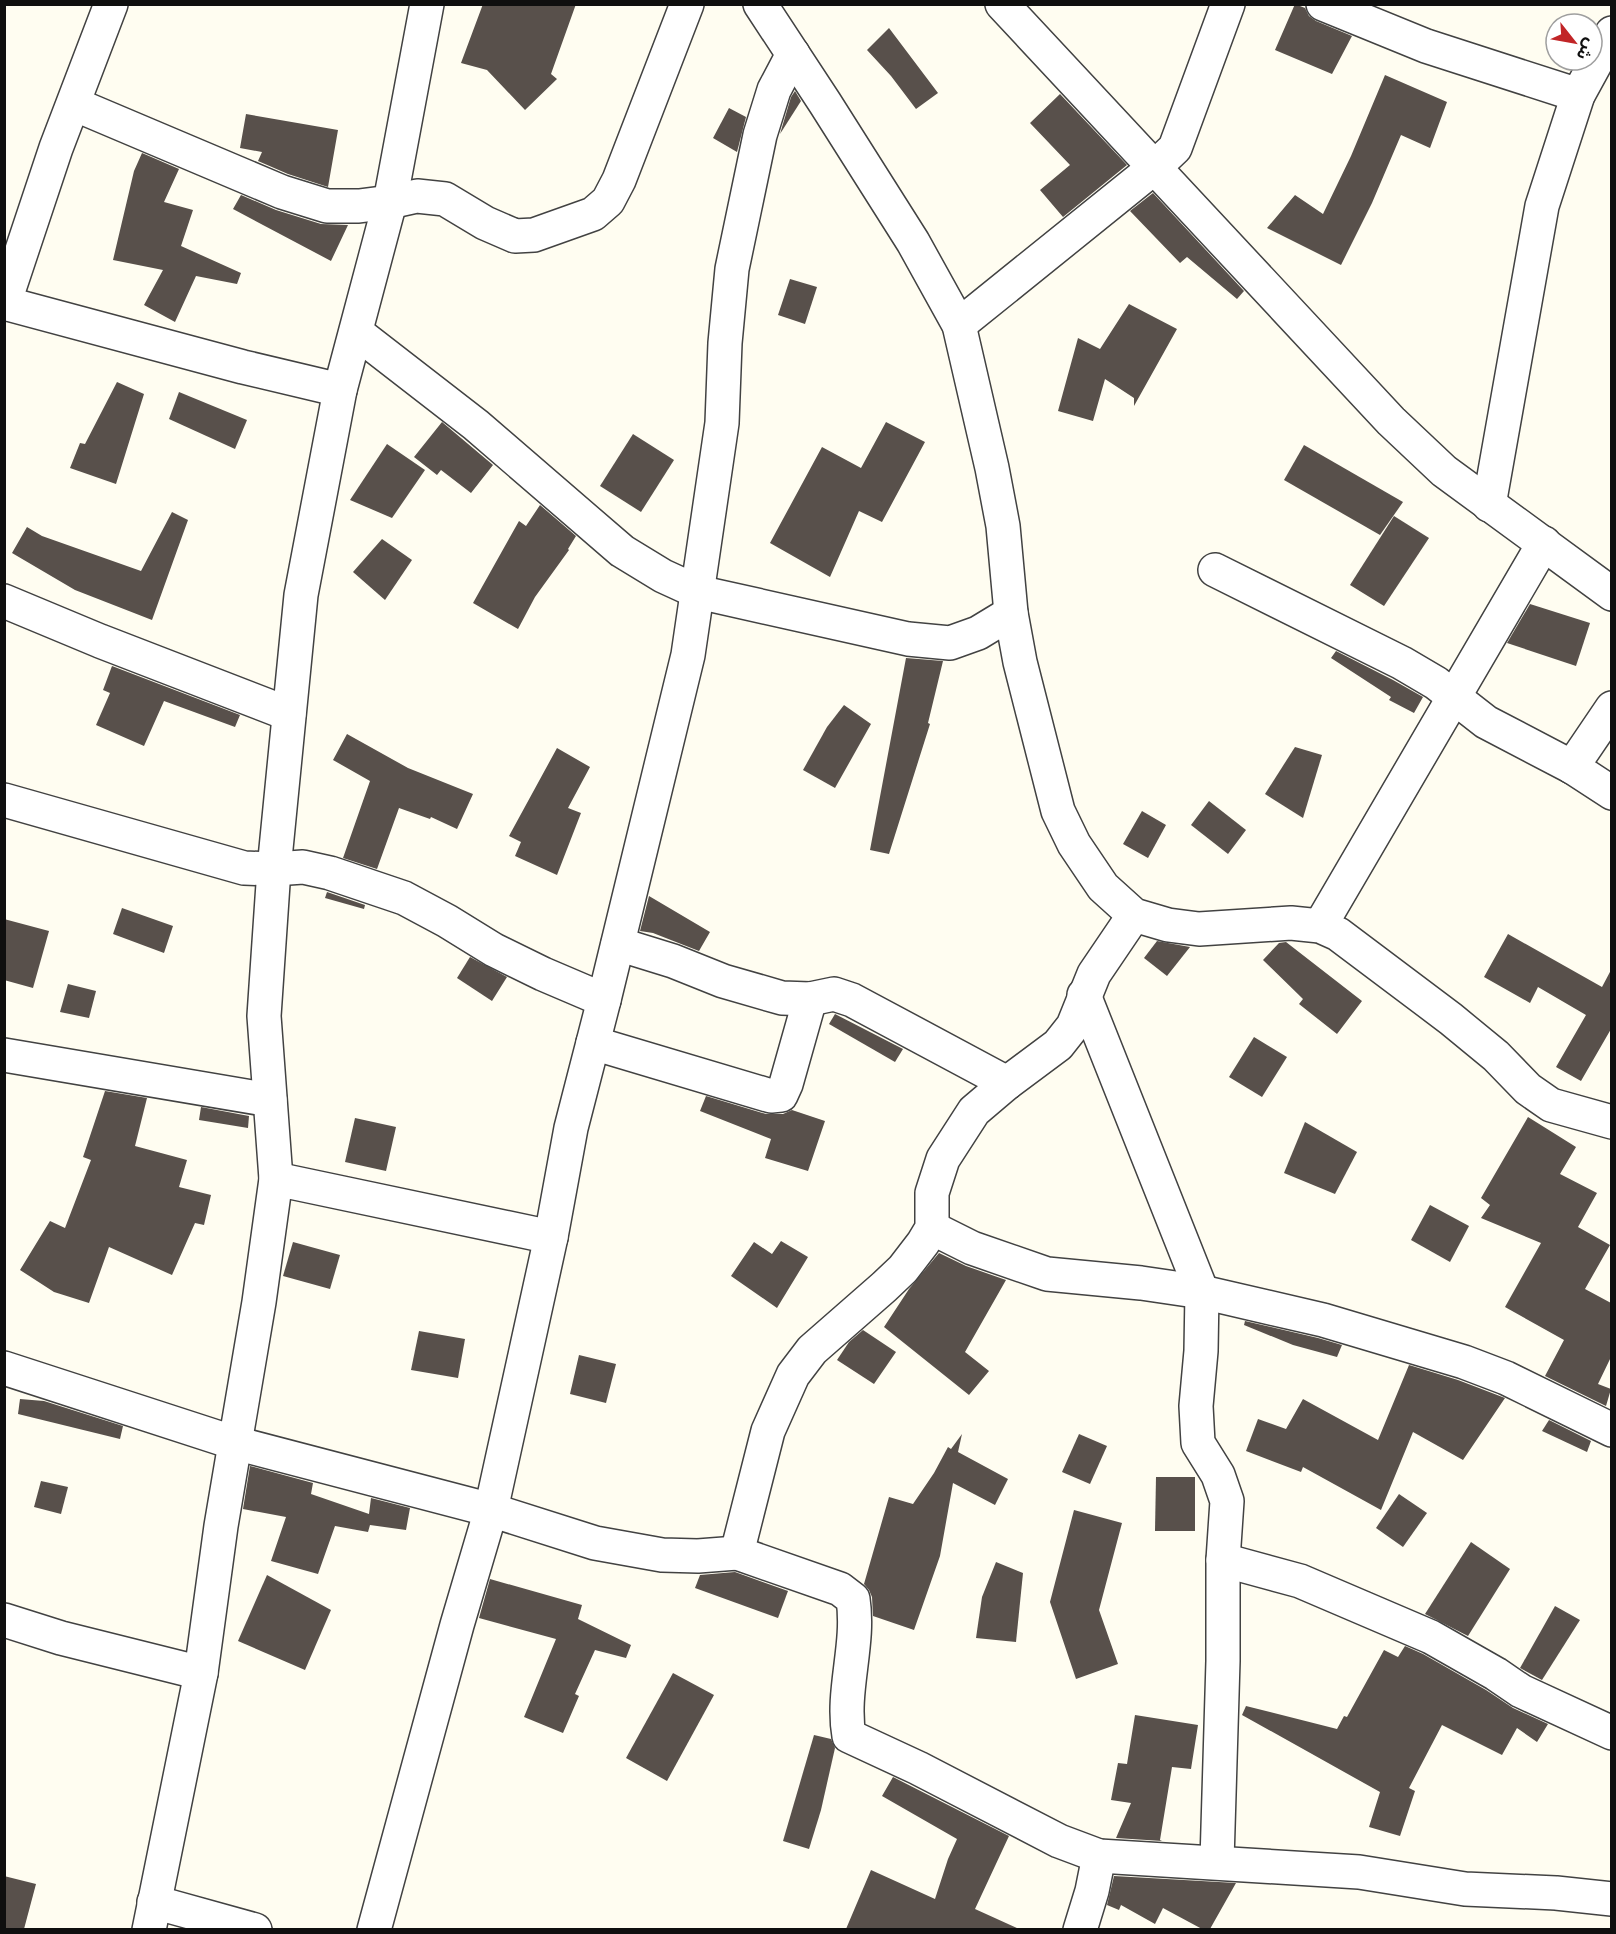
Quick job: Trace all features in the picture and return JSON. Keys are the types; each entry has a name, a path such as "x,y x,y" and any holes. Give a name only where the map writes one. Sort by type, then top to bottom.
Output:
{"street":[{"path":"111,4 56,148 5,303 243,367 340,390"},
{"path":"255,1929 152,1916 201,1673 221,1526 259,1302 276,1179 264,1016 274,869 301,595 340,390 390,202 427,4"},
{"path":"74,104 282,192 327,206 359,206 417,196 445,198 485,223 515,236 534,235 593,214 608,201 619,180 687,4"},
{"path":"760,4 913,242 958,325 992,468 1003,526 1011,613 1020,662 1058,811 1074,844 1103,887 1134,915 1168,926 1199,929 1291,923 1320,926 1338,934 1451,1019 1496,1056 1528,1089 1551,1105 1611,1122"},
{"path":"1002,4 1391,421 1444,471 1611,594"},
{"path":"958,325 1155,167 1175,148 1228,4"},
{"path":"1323,4 1426,46 1578,95"},
{"path":"1489,505 1542,206 1578,95 1611,33"},
{"path":"374,1929 456,1625 491,1510 551,1237 571,1128 688,655 722,423 725,343 732,269 760,135 774,90 793,54"},
{"path":"356,332 476,426 622,551 663,576 698,592 908,639 950,643 978,633 1011,613"},
{"path":"1320,926 1544,543"},
{"path":"1215,570 1402,663 1436,683 1486,722 1572,767 1611,793"},
{"path":"4,601 100,641 289,714"},
{"path":"1572,767 1611,708"},
{"path":"4,800 244,868 303,867 330,873 404,898 494,950 604,1000"},
{"path":"737,1553 768,1431 793,1375 812,1350 903,1269 923,1243 932,1228 930,1212 932,1193 943,1159 974,1111 1058,1045 1073,1026 1094,974 1134,915"},
{"path":"618,944 673,961 723,981 782,998 810,999 834,994 852,1000 1007,1083"},
{"path":"1084,995 1202,1292 1201,1351 1196,1406 1198,1443 1218,1475 1227,1501 1222,1560 1223,1661 1217,1861"},
{"path":"593,1042 771,1096 781,1095 810,999"},
{"path":"4,1055 270,1101"},
{"path":"276,1179 551,1237"},
{"path":"932,1228 972,1248 1047,1274 1141,1283 1202,1292 1323,1320 1464,1362 1506,1378 1611,1430"},
{"path":"4,1368 235,1443 491,1510 595,1544 662,1555 698,1556 737,1553 840,1589 853,1599 856,1620 846,1717 849,1736 918,1768 1059,1841 1099,1856 1217,1861 1359,1872 1465,1889 1556,1893 1611,1899"},
{"path":"1222,1560 1300,1581 1431,1637 1521,1691 1611,1733"},
{"path":"4,1620 61,1638 201,1673"},
{"path":"1080,1929 1092,1891 1099,1856"}],"building":[{"path":"483,4 576,4 551,74 557,79 525,110 487,70 461,63"},
{"path":"1295,4 1305,8 1309,16 1316,21 1352,36 1332,74 1275,50"},
{"path":"889,28 938,93 916,109 891,76 867,50"},
{"path":"1385,75 1447,102 1430,148 1401,135 1372,203 1341,265 1267,228 1295,195 1323,214 1351,156"},
{"path":"795,91 801,101 780,134 791,97"},
{"path":"1060,94 1127,165 1063,217 1040,190 1070,165 1030,123"},
{"path":"729,108 746,117 737,152 713,138"},
{"path":"246,114 338,130 328,187 258,161 262,152 240,148"},
{"path":"142,153 179,169 164,202 193,210 181,246 241,273 237,284 196,276 175,322 144,305 163,270 113,260 134,171"},
{"path":"1153,193 1244,291 1237,299 1187,257 1180,263 1130,211"},
{"path":"241,195 276,210 321,224 348,225 331,261 233,209"},
{"path":"790,279 817,287 805,324 778,315"},
{"path":"1129,304 1177,329 1134,406 1134,398 1105,379 1093,421 1058,411 1078,338 1100,349"},
{"path":"117,382 144,394 116,484 70,468 80,443 85,444"},
{"path":"179,392 247,420 235,449 169,419"},
{"path":"442,422 493,465 471,493 441,470 437,475 414,457"},
{"path":"886,422 925,442 882,522 859,511 830,577 770,543 822,447 861,468"},
{"path":"633,434 674,460 641,512 600,486"},
{"path":"387,444 425,470 392,518 350,500"},
{"path":"1304,445 1403,502 1380,535 1284,480"},
{"path":"540,505 576,536 569,550 535,597 518,629 473,603 519,521 526,526"},
{"path":"172,512 188,520 152,620 75,590 12,553 27,527 42,536 141,571"},
{"path":"1394,516 1429,538 1384,606 1350,585"},
{"path":"382,539 412,560 385,600 353,572"},
{"path":"1530,604 1590,623 1576,666 1507,643"},
{"path":"1336,651 1423,697 1414,713 1389,700 1391,697 1331,658"},
{"path":"906,658 943,661 928,723 930,724 889,854 870,850"},
{"path":"112,666 240,715 235,727 164,701 144,746 96,725 110,693 103,690"},
{"path":"844,705 871,724 835,788 803,770 827,727"},
{"path":"347,734 408,768 473,794 457,829 431,817 430,819 399,808 377,869 343,858 370,781 333,760"},
{"path":"1295,747 1322,755 1303,818 1265,794"},
{"path":"557,748 590,767 568,808 581,813 557,875 515,856 521,842 509,836"},
{"path":"1209,801 1246,830 1228,854 1191,825"},
{"path":"1142,811 1166,825 1148,858 1123,844"},
{"path":"327,892 365,905 364,909 325,898"},
{"path":"649,896 710,932 699,951 653,933 640,931"},
{"path":"122,908 173,926 164,953 113,934"},
{"path":"4,919 49,931 33,988 4,980"},
{"path":"1508,934 1602,987 1611,970 1611,1029 1581,1081 1556,1067 1586,1015 1538,987 1530,1003 1484,977"},
{"path":"1157,941 1190,947 1167,976 1144,958"},
{"path":"1286,942 1362,1001 1337,1034 1299,1004 1303,999 1263,960 1279,943"},
{"path":"470,957 507,977 492,1001 457,978"},
{"path":"68,984 96,991 89,1018 60,1012"},
{"path":"835,1014 903,1049 895,1062 829,1024"},
{"path":"1254,1037 1287,1057 1262,1097 1229,1077"},
{"path":"105,1091 147,1098 135,1146 187,1160 179,1187 211,1195 204,1225 195,1223 172,1275 109,1247 89,1303 54,1292 20,1270 50,1221 65,1228 91,1160 83,1157"},
{"path":"706,1096 766,1114 783,1114 792,1110 825,1121 808,1171 765,1158 771,1139 700,1111"},
{"path":"201,1107 249,1116 248,1128 199,1120"},
{"path":"1528,1117 1576,1147 1560,1174 1597,1193 1578,1227 1610,1245 1585,1289 1611,1303 1611,1357 1598,1384 1611,1389 1606,1406 1545,1376 1564,1340 1505,1307 1541,1243 1481,1218 1490,1205 1481,1198"},
{"path":"355,1118 396,1127 386,1171 345,1162"},
{"path":"1305,1122 1357,1152 1335,1194 1284,1173"},
{"path":"1430,1205 1469,1226 1450,1262 1411,1240"},
{"path":"781,1241 808,1257 777,1308 731,1276 754,1242 772,1254"},
{"path":"293,1242 340,1255 330,1289 283,1276"},
{"path":"939,1253 966,1266 1006,1280 965,1352 989,1371 969,1395 884,1327 909,1289"},
{"path":"1245,1321 1342,1345 1337,1357 1293,1345 1244,1325"},
{"path":"863,1330 896,1352 874,1384 837,1360 849,1342"},
{"path":"419,1331 465,1339 458,1378 411,1370"},
{"path":"579,1355 616,1364 606,1403 570,1394"},
{"path":"1409,1365 1505,1398 1463,1460 1413,1432 1381,1510 1303,1467 1301,1472 1246,1451 1258,1419 1286,1429 1303,1399 1378,1440"},
{"path":"20,1399 44,1401 123,1426 120,1439 18,1414"},
{"path":"1549,1420 1591,1441 1587,1452 1542,1431"},
{"path":"962,1434 958,1452 1008,1479 995,1505 953,1483 940,1556 914,1630 873,1616 872,1597 864,1584 889,1497 913,1504 948,1447 951,1449"},
{"path":"1079,1434 1107,1446 1090,1484 1062,1472"},
{"path":"250,1466 313,1483 311,1494 369,1514 371,1498 410,1508 406,1530 370,1525 368,1532 335,1526 318,1574 271,1561 286,1517 243,1509"},
{"path":"1156,1477 1195,1477 1195,1531 1155,1531"},
{"path":"41,1481 68,1487 61,1514 34,1507"},
{"path":"1399,1494 1427,1513 1403,1547 1376,1528"},
{"path":"1074,1510 1122,1523 1099,1610 1118,1664 1076,1679 1050,1602"},
{"path":"1471,1542 1510,1569 1468,1636 1425,1614"},
{"path":"996,1562 1023,1573 1016,1642 976,1638 982,1597"},
{"path":"735,1572 788,1591 778,1618 695,1588 700,1575"},
{"path":"267,1575 331,1610 305,1670 238,1641"},
{"path":"490,1579 582,1605 578,1619 631,1645 626,1658 595,1650 575,1694 579,1696 563,1733 524,1717 556,1639 479,1618"},
{"path":"1555,1606 1580,1620 1542,1680 1520,1668"},
{"path":"1405,1646 1486,1690 1513,1708 1548,1724 1537,1742 1517,1728 1502,1755 1442,1725 1409,1788 1415,1791 1400,1836 1369,1827 1380,1792 1242,1715 1246,1706 1337,1729 1344,1716 1347,1717 1384,1650 1398,1657"},
{"path":"673,1673 714,1695 667,1781 626,1758"},
{"path":"1135,1715 1198,1725 1191,1769 1172,1767 1160,1840 1162,1841 1116,1838 1131,1803 1111,1800 1118,1763 1127,1764"},
{"path":"814,1735 831,1739 835,1748 821,1810 809,1849 783,1841"},
{"path":"893,1777 1009,1836 975,1909 1019,1929 846,1929 871,1870 935,1899 957,1839 882,1796"},
{"path":"4,1876 36,1884 24,1929 4,1929"},
{"path":"1114,1876 1236,1883 1210,1929 1202,1929 1163,1908 1155,1924 1121,1905 1119,1910 1107,1905"}]}
